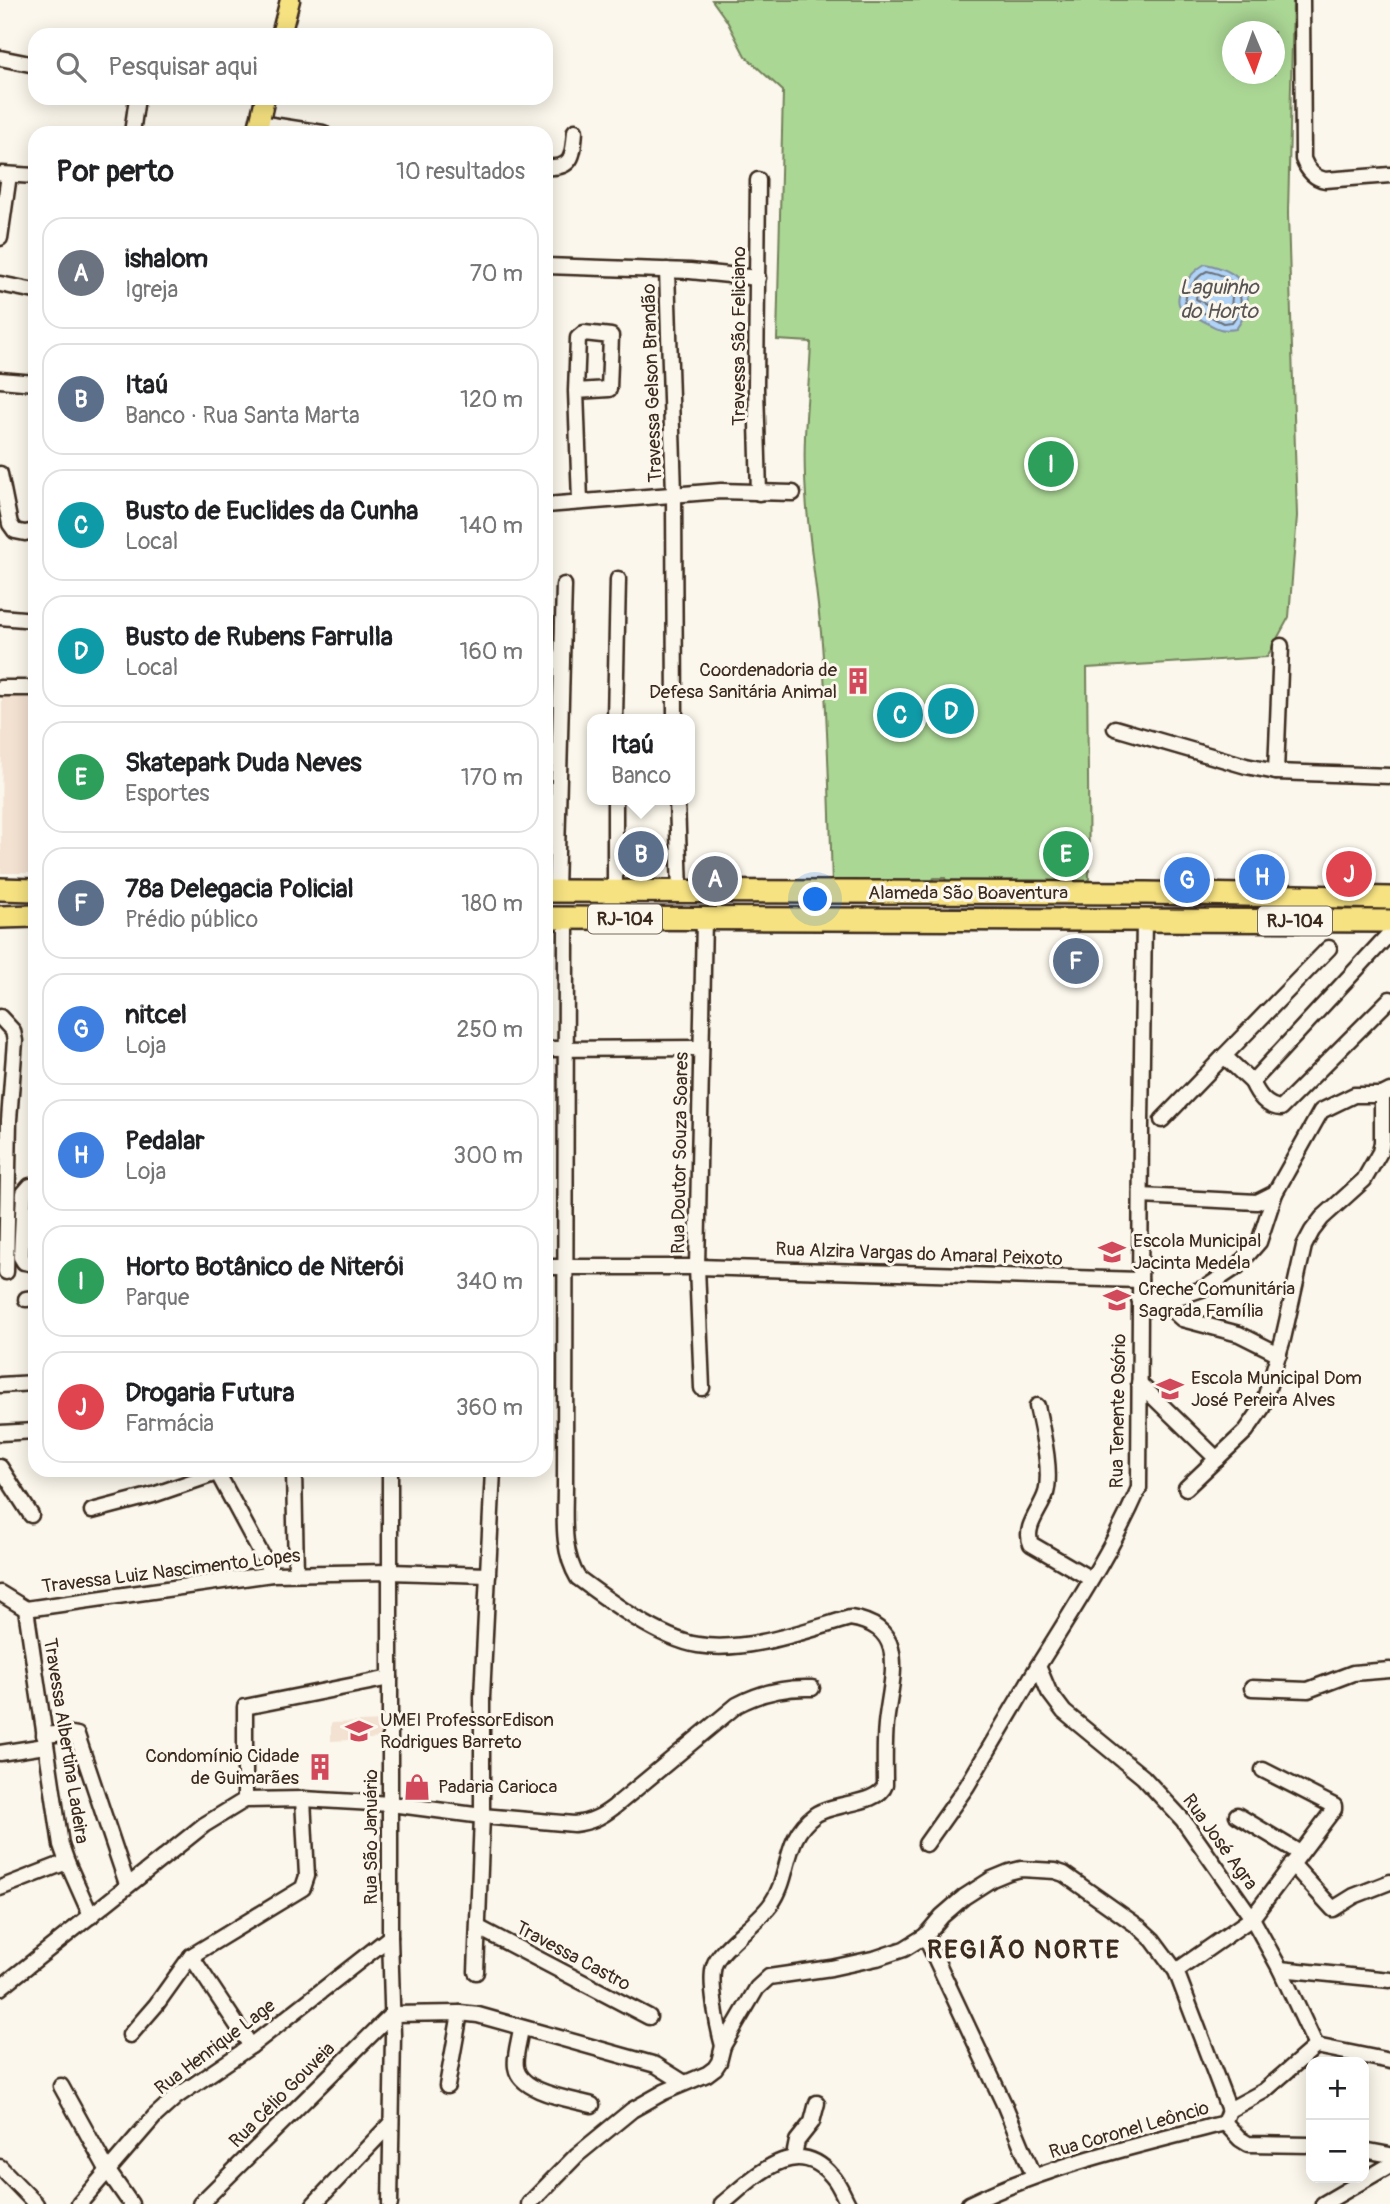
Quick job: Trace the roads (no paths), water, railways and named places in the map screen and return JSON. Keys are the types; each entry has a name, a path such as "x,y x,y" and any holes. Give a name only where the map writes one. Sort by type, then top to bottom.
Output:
{"highway":[{"path":"0,889 28,890"},
{"name":"Alameda São Boaventura","path":"553,891 1147,893 1390,898"},
{"path":"0,916 28,916"},
{"name":"Alameda São Boaventura","path":"556,918 1390,921"}],"main road":[{"path":"283,28 290,0"},
{"path":"258,126 263,105"}],"street":[{"path":"1302,0 1303,159 1308,169 1325,180 1390,175"},
{"path":"0,58 28,64"},
{"path":"133,126 137,105"},
{"path":"553,167 566,164 571,158 575,131"},
{"path":"0,238 5,174 28,176"},
{"name":"Travessa São Feliciano","path":"758,180 756,388 759,493"},
{"path":"553,266 690,271 758,278"},
{"name":"Travessa Gelson Brandão","path":"667,270 674,494 675,714"},
{"path":"0,284 28,290"},
{"path":"0,380 28,382"},
{"path":"576,391 580,501"},
{"path":"0,474 10,524 15,531 28,532"},
{"path":"553,504 721,491 793,493"},
{"path":"615,714 618,579"},
{"path":"553,844 564,584"},
{"path":"0,617 28,619"},
{"path":"1276,772 1282,646"},
{"path":"0,688 28,688"},
{"path":"1115,728 1246,766 1276,772 1390,776"},
{"path":"615,805 615,891"},
{"path":"677,805 680,892"},
{"path":"556,918 566,1048 566,1549 571,1567 578,1578 652,1628 696,1645 712,1647 751,1644 850,1618 864,1620 875,1626 888,1641 893,1654 894,1670 886,1723 883,1791 876,1797 832,1806 805,1823 791,1844 781,1885 772,1904 749,1930 728,1946 714,1966 717,2021 723,2046"},
{"name":"Rua Doutor Souza Soares","path":"702,1388 698,1267 704,919"},
{"name":"Rua Tenente Osório","path":"926,1844 967,1786 1091,1580 1124,1523 1139,1488 1144,920"},
{"path":"1251,1082 1390,933"},
{"path":"1162,1120 1329,948"},
{"path":"1224,1056 1251,1082 1258,1095 1271,1107 1281,1108 1390,999"},
{"path":"0,1017 13,1031 15,1041 9,1120 5,1272"},
{"path":"553,1049 700,1048"},
{"path":"1139,1298 1163,1302 1205,1288 1238,1266 1259,1242 1275,1193 1321,1111 1354,1096 1386,1093 1380,1152 1364,1180 1322,1218 1304,1246 1279,1354 1262,1408 1255,1421 1186,1488"},
{"path":"28,1188 24,1193 21,1257 28,1263"},
{"path":"1141,1196 1257,1202 1275,1193"},
{"name":"Rua Alzira Vargas do Amaral Peixoto","path":"553,1267 698,1267 1140,1280"},
{"path":"1163,1302 1182,1319 1240,1334 1279,1354"},
{"path":"1139,1382 1217,1459"},
{"path":"0,1385 28,1383"},
{"path":"1037,1406 1047,1483 1046,1493 1029,1531 1029,1541 1091,1580"},
{"path":"0,1433 28,1431"},
{"path":"0,1467 31,1515"},
{"path":"92,1511 153,1495 200,1477"},
{"path":"219,1477 272,1574"},
{"path":"294,1477 296,1573"},
{"name":"Rua São Januário","path":"390,1477 390,2204"},
{"path":"476,1972 482,1816 482,1697 493,1477"},
{"name":"Travessa Luiz Nascimento Lopes","path":"26,1609 272,1574 390,1572 488,1575"},
{"path":"0,1593 26,1609"},
{"name":"Travessa Albertina Ladeira","path":"26,1609 61,1845 91,1916"},
{"name":"Rua José Agra","path":"1038,1666 1049,1692 1064,1712 1143,1777 1173,1808 1252,1918 1280,1969 1316,2046"},
{"path":"1252,1688 1308,1690 1353,1673 1390,1670"},
{"path":"245,1800 245,1707 390,1678"},
{"path":"0,1988 127,1884 204,1825 245,1800 303,1799 391,1804 574,1824 599,1818 737,1705 756,1695 779,1689 812,1688"},
{"path":"0,1753 66,1733 77,1735 127,1884"},
{"path":"1176,1971 1252,1918 1334,1807 1264,1770"},
{"path":"130,2035 156,2005 191,1956 303,1888 307,1876 303,1799"},
{"path":"1237,1815 1296,1858 1333,1909 1354,1896 1390,1882"},
{"path":"0,1888 66,1862"},
{"path":"529,2204 577,2155 632,2110 715,2068 723,2046 757,1988 769,1977 831,1968 904,1949 925,1936 942,1916 964,1897 992,1879 1021,1869 1055,1871 1081,1884 1153,1940 1176,1971 1185,1990 1227,2116 1240,2139 1248,2144 1306,2145"},
{"name":"Travessa Castro","path":"479,1928 649,2017"},
{"path":"925,1936 1005,2106 1034,2176"},
{"name":"Rua Henrique Lage","path":"79,2204 155,2116 176,2097 251,2046 390,1937"},
{"path":"191,1956 251,2046"},
{"path":"1280,1969 1390,1980"},
{"path":"392,2014 460,2012 478,2015 656,2066 683,2082"},
{"path":"447,2086 460,2012"},
{"name":"Rua Célio Gouveia","path":"200,2204 392,2014"},
{"path":"521,2028 516,2068 523,2079 537,2090 592,2105"},
{"path":"1316,2046 1390,2061"},
{"name":"Rua Coronel Leôncio","path":"969,2204 1034,2176 1156,2141 1227,2116 1264,2091 1316,2046"},
{"path":"61,2086 108,2171 131,2204"},
{"path":"794,2156 797,2141 812,2122 817,2103"},
{"path":"314,2204 391,2123"},
{"path":"1369,2151 1390,2155"},
{"path":"722,2204 775,2163 794,2156 810,2159 832,2176 848,2204"},
{"path":"1323,2204 1390,2165"},
{"path":"0,2167 36,2204"}],"water":[{"name":"Laguinho do Horto","path":"1205,264 1229,272 1244,286 1247,305 1236,329 1217,328 1187,314 1181,308 1181,290 1189,277"}],"waterway":[{"path":"951,907 1229,909"}],"place":[{"name":"Horto Botânico de Niterói","path":"1051,464"},
{"name":"Coordenadoria de Defesa Sanitária Animal","path":"858,681"},
{"name":"Busto de Rubens Farrulla","path":"951,711"},
{"name":"Busto de Euclides da Cunha","path":"900,715"},
{"name":"Itaú","path":"641,854"},
{"name":"Skatepark Duda Neves","path":"1066,854"},
{"name":"Drogaria Futura","path":"1349,874"},
{"name":"Pedalar","path":"1262,877"},
{"name":"ishalom","path":"715,879"},
{"name":"nitcel","path":"1187,880"},
{"name":"78a Delegacia Policial","path":"1076,961"},
{"name":"Escola Municipal Jacinta Medela","path":"1112,1252"},
{"name":"Creche Comunitária Sagrada Família","path":"1117,1300"},
{"name":"Escola Municipal Dom José Pereira Alves","path":"1170,1389"},
{"name":"UMEI ProfessorEdison Rodrigues Barreto","path":"359,1731"},
{"name":"Condomínio Cidade de Guimarães","path":"320,1767"},
{"name":"Padaria Carioca","path":"417,1787"}],"district":[{"name":"REGIÃO NORTE","path":"1024,1950"}]}
